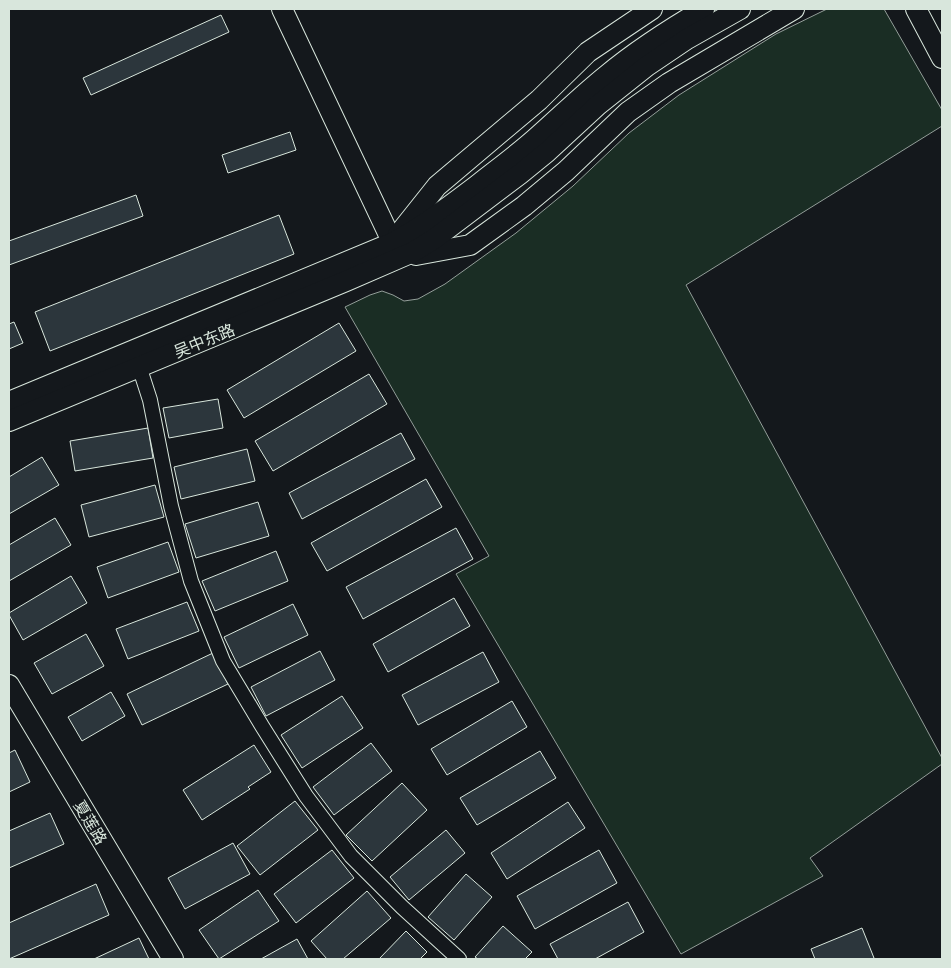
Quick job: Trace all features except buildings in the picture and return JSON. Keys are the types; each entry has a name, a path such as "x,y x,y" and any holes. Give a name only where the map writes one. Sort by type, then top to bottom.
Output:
{"main road":[{"path":"282,9 396,251"},
{"path":"396,251 437,186 539,100 588,52 652,9"},
{"path":"614,80 657,38 704,9"},
{"path":"396,251 426,224 536,139 586,92 666,53 740,9"},
{"path":"396,251 470,245 524,206 566,172 628,112 669,83 794,9"},
{"path":"916,9 942,58"},
{"name":"吴中东路","path":"9,420 139,366 396,251"},
{"name":"吴中东路","path":"9,402 396,251"},
{"name":"夏莲路","path":"9,685 173,959"}],"street":[{"path":"139,366 150,400 171,506 188,569 223,661 298,783 351,856 402,907 459,959"}],"green space":[{"path":"827,9 884,9 942,110 942,126 686,285 942,758 942,764 810,858 823,876 681,954 456,574 489,556 345,307 382,291 404,301 418,299 445,284 516,233 573,186 629,133 679,95 776,34"}]}
